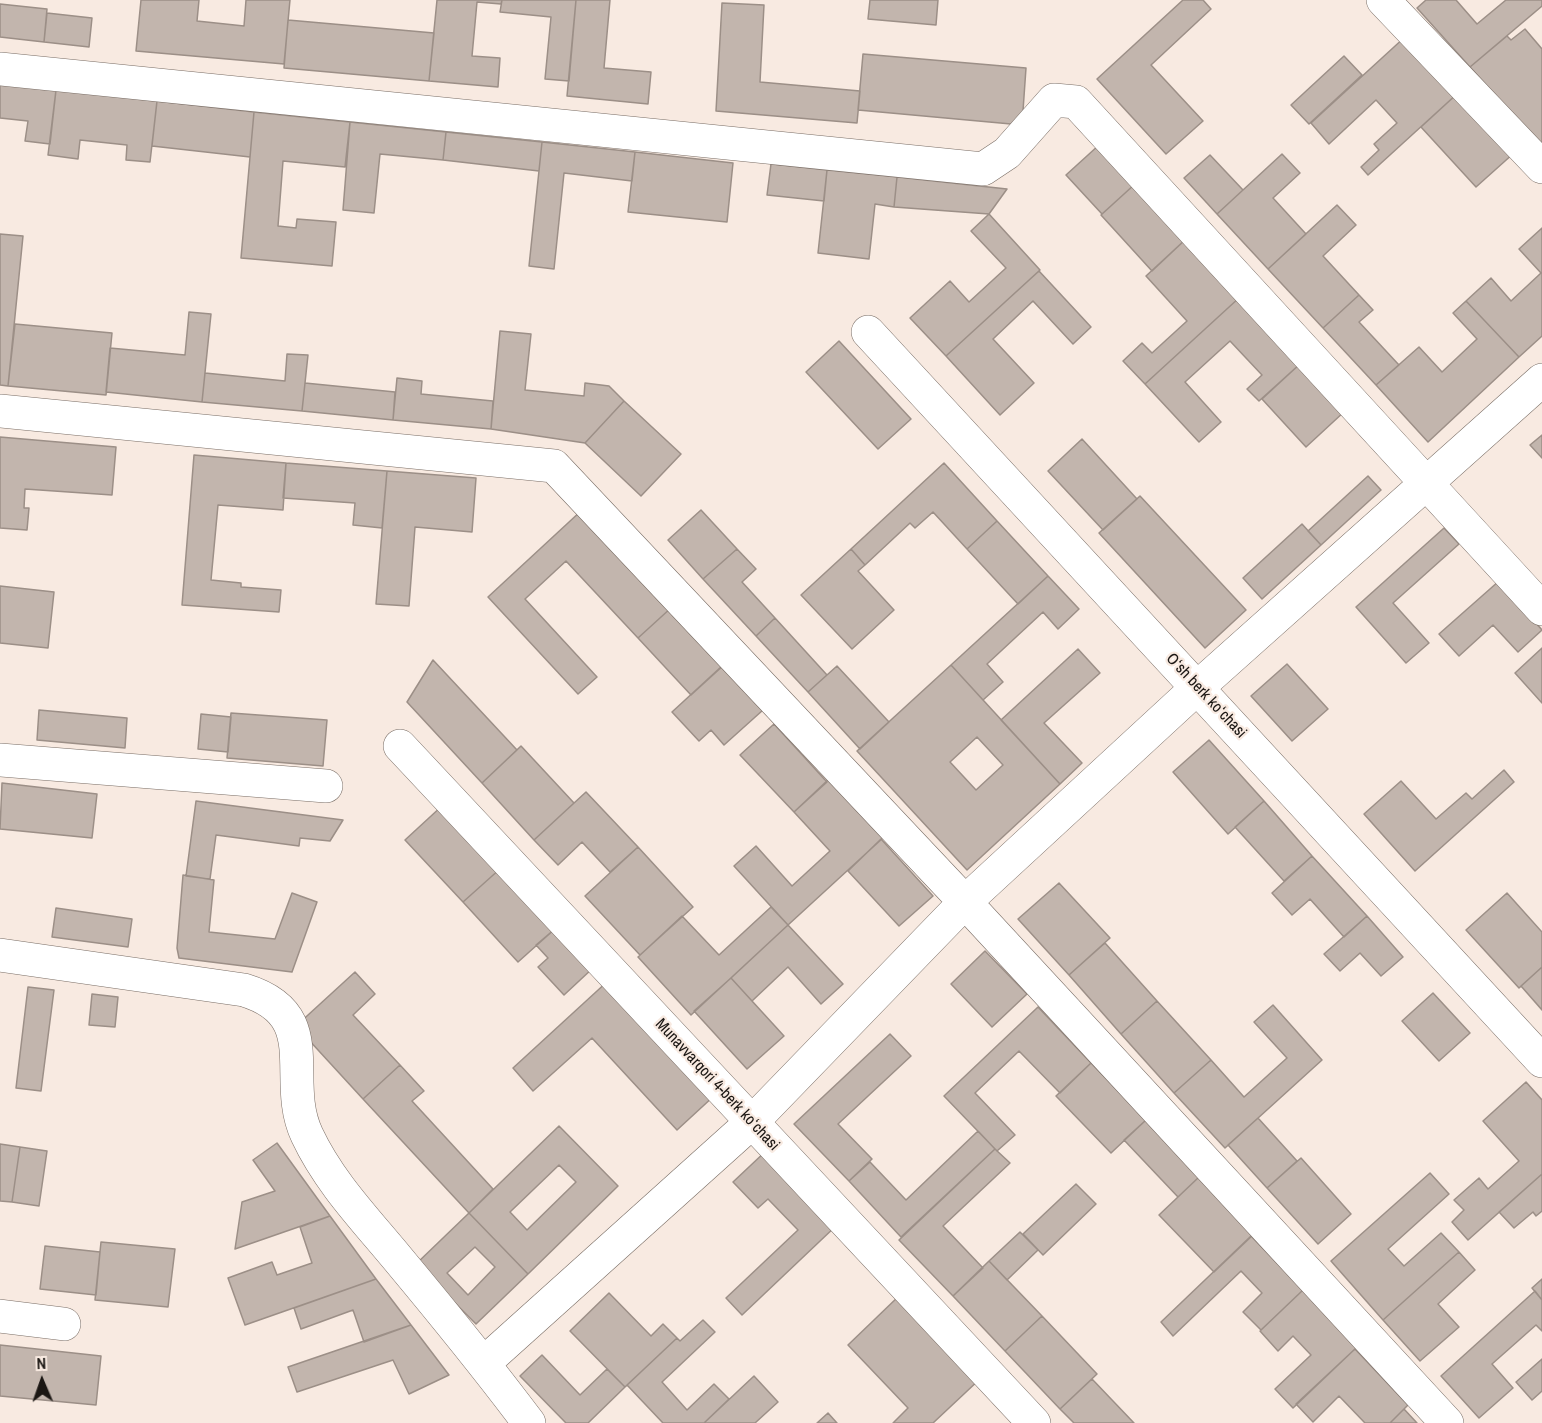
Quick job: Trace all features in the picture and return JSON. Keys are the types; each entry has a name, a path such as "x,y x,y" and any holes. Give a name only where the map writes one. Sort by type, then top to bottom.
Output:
{"street":[{"path":"1383,0 1542,167"},
{"path":"0,69 983,168 1006,153 1054,100 1076,102 1542,609"},
{"name":"Oʻsh berk koʻchasi","path":"868,332 1542,1061"},
{"path":"484,1363 753,1122 965,902 1198,687 1542,380"},
{"path":"0,411 554,466 965,902 1447,1423"},
{"name":"Munavvarqori 4-berk koʻchasi","path":"400,746 1034,1423"},
{"path":"0,760 326,786"},
{"path":"0,955 244,990 263,996 275,1005 289,1018 294,1038 305,1132 325,1171 484,1363 529,1423"},
{"path":"0,1316 63,1324"}],"building":[{"path":"141,0 199,0 197,21 244,26 246,0 290,0 284,64 136,51"},
{"path":"437,0 502,0 501,4 477,2 472,56 500,58 498,87 429,81"},
{"path":"502,0 576,0 569,81 545,79 551,17 500,12"},
{"path":"576,0 610,0 604,68 651,72 648,104 567,96"},
{"path":"870,0 938,0 936,25 868,19"},
{"path":"1183,0 1203,0 1211,9 1151,65 1203,121 1166,154 1097,79"},
{"path":"1426,0 1456,0 1477,24 1506,0 1542,0 1542,6 1470,67 1417,8"},
{"path":"722,3 764,5 760,82 860,91 857,123 716,111"},
{"path":"0,4 47,9 44,42 0,37"},
{"path":"47,13 92,18 89,47 44,42"},
{"path":"288,20 434,33 429,81 284,68"},
{"path":"1525,29 1542,49 1542,147 1470,67 1507,36 1511,40"},
{"path":"1406,36 1458,93 1368,175 1361,167 1379,150 1374,144 1397,123 1376,100 1329,144 1311,123"},
{"path":"863,54 1026,68 1022,125 858,110"},
{"path":"1344,56 1362,75 1309,124 1291,105"},
{"path":"0,84 56,90 50,144 25,141 28,121 0,118"},
{"path":"56,90 157,101 150,162 126,160 127,145 80,140 78,159 48,155"},
{"path":"1458,93 1514,153 1476,187 1421,127"},
{"path":"157,101 254,112 250,157 152,146"},
{"path":"254,112 350,122 345,167 283,161 278,226 296,228 297,219 336,222 332,266 241,258"},
{"path":"350,122 446,132 443,160 380,154 374,213 343,210"},
{"path":"446,132 542,142 539,171 443,160"},
{"path":"542,142 635,152 632,181 564,173 554,269 529,266"},
{"path":"1099,145 1135,184 1102,214 1066,175"},
{"path":"635,152 733,163 727,222 628,212"},
{"path":"1282,154 1300,173 1273,198 1306,234 1268,269 1217,214"},
{"path":"1210,155 1243,190 1217,214 1184,178"},
{"path":"771,164 827,170 824,201 767,195"},
{"path":"827,170 897,177 894,207 875,204 869,259 818,253"},
{"path":"897,177 1007,189 989,214 894,207"},
{"path":"1135,184 1186,239 1152,271 1101,215"},
{"path":"1337,205 1356,225 1323,256 1359,295 1323,328 1268,269"},
{"path":"989,214 1040,270 946,356 910,318 950,281 969,302 1006,268 971,231"},
{"path":"1542,228 1542,336 1519,357 1466,301 1491,278 1511,301 1541,273 1519,249"},
{"path":"0,234 23,236 8,386 0,385"},
{"path":"1186,239 1240,297 1145,384 1123,361 1142,343 1152,353 1187,321 1146,276"},
{"path":"1039,271 1091,327 1073,344 1033,301 993,339 1034,383 1000,415 946,356"},
{"path":"1359,295 1373,310 1359,322 1399,365 1376,385 1323,328"},
{"path":"1240,297 1301,363 1259,401 1247,389 1262,375 1230,341 1185,382 1221,422 1199,442 1145,384"},
{"path":"1466,301 1519,357 1428,442 1376,385 1419,347 1442,372 1477,339 1453,313"},
{"path":"189,312 211,314 202,402 106,392 110,348 185,355"},
{"path":"15,324 112,333 106,395 8,386"},
{"path":"500,331 531,334 525,390 584,396 585,383 609,386 624,401 585,443 491,429"},
{"path":"839,341 911,419 878,449 806,372"},
{"path":"287,354 308,355 302,411 202,402 205,373 285,381"},
{"path":"1301,363 1345,411 1306,447 1262,399"},
{"path":"397,378 422,381 421,394 493,401 491,429 393,420"},
{"path":"305,383 395,392 393,420 302,411"},
{"path":"624,401 681,454 641,496 585,443"},
{"path":"1542,435 1542,458 1530,445"},
{"path":"0,437 116,447 112,495 25,489 24,508 29,508 27,530 0,528"},
{"path":"1082,439 1137,499 1103,530 1048,471"},
{"path":"194,455 286,463 283,510 218,505 211,580 241,583 241,587 281,590 279,612 182,605"},
{"path":"286,463 387,471 382,528 353,525 355,503 283,498"},
{"path":"944,463 997,521 967,549 933,512 915,528 910,523 865,565 851,549"},
{"path":"387,471 476,478 472,532 415,527 409,606 376,604"},
{"path":"1368,476 1381,490 1321,545 1308,531"},
{"path":"1140,496 1246,610 1205,648 1099,533"},
{"path":"582,510 672,607 638,638 566,561 525,599 597,677 578,694 488,597"},
{"path":"701,510 737,549 703,579 668,540"},
{"path":"997,521 1048,576 1018,604 967,549"},
{"path":"1302,524 1321,545 1262,599 1243,578"},
{"path":"1444,528 1459,544 1393,603 1429,643 1406,663 1356,607"},
{"path":"737,549 756,569 742,582 775,618 756,636 703,579"},
{"path":"851,549 865,565 858,571 894,610 852,649 801,595"},
{"path":"1048,576 1079,609 1058,629 1043,612 987,664 1003,682 983,700 951,665"},
{"path":"1499,581 1542,630 1518,652 1493,625 1459,656 1439,634"},
{"path":"0,586 54,592 48,648 0,643"},
{"path":"672,607 725,664 691,695 638,638"},
{"path":"775,618 827,675 808,692 756,636"},
{"path":"1542,648 1542,703 1515,673"},
{"path":"1078,649 1100,673 1044,723 1082,763 1060,784 1001,720"},
{"path":"433,660 517,750 482,783 407,702"},
{"path":"1287,664 1328,709 1292,741 1251,696"},
{"path":"951,665 1060,784 967,870 857,751","holes":["977,737 1003,765 976,790 950,762"]},
{"path":"722,666 763,710 724,745 711,730 699,741 672,712"},
{"path":"837,666 889,722 860,749 808,692"},
{"path":"39,710 127,718 125,748 37,740"},
{"path":"231,713 327,720 323,766 227,758"},
{"path":"201,714 231,717 228,752 198,749"},
{"path":"774,724 827,782 794,812 740,755"},
{"path":"1209,740 1264,801 1228,834 1173,772"},
{"path":"521,746 574,803 534,840 482,783"},
{"path":"1504,770 1514,782 1415,871 1364,814 1401,781 1436,819 1466,793 1472,799"},
{"path":"830,778 884,837 788,925 734,866 756,846 792,886 830,851 794,812"},
{"path":"2,783 97,794 92,838 0,829"},
{"path":"586,792 638,847 610,872 582,842 558,865 534,840"},
{"path":"196,801 343,820 330,841 300,838 299,846 216,835 210,879 186,876"},
{"path":"1264,801 1312,856 1284,881 1235,827"},
{"path":"443,805 501,868 463,902 405,840"},
{"path":"881,839 933,896 899,926 848,871"},
{"path":"638,847 693,907 640,955 585,896"},
{"path":"1312,856 1367,916 1344,937 1310,899 1292,915 1272,893"},
{"path":"501,868 556,928 518,962 463,902"},
{"path":"183,875 214,880 209,932 275,939 292,893 317,902 292,972 179,958 177,948"},
{"path":"1059,883 1110,938 1069,975 1018,919"},
{"path":"1507,893 1542,932 1542,967 1519,988 1466,930"},
{"path":"771,907 788,925 691,1015 638,957 682,916 719,955"},
{"path":"56,908 132,919 128,947 52,937"},
{"path":"1367,916 1403,957 1381,976 1360,953 1340,971 1324,954"},
{"path":"788,925 843,984 821,1004 788,967 752,1001 731,978"},
{"path":"556,928 593,968 564,995 538,967 548,958 536,945"},
{"path":"1105,943 1157,1001 1121,1034 1069,975"},
{"path":"985,951 1027,994 992,1027 951,984"},
{"path":"1542,967 1542,1010 1521,986"},
{"path":"355,972 375,994 353,1015 400,1065 363,1099 296,1026"},
{"path":"731,978 784,1036 747,1069 694,1011"},
{"path":"609,980 715,1095 677,1130 592,1038 533,1091 513,1068"},
{"path":"28,987 54,990 41,1091 16,1088"},
{"path":"1433,993 1470,1033 1439,1061 1402,1021"},
{"path":"92,994 118,997 115,1027 89,1025"},
{"path":"1157,1001 1211,1060 1174,1093 1121,1034"},
{"path":"1273,1005 1322,1060 1225,1148 1174,1093 1211,1060 1244,1097 1287,1058 1254,1022"},
{"path":"1038,1007 1091,1063 1060,1093 1019,1051 975,1093 1015,1135 997,1151 944,1096"},
{"path":"890,1034 911,1056 838,1124 872,1159 849,1181 794,1124"},
{"path":"1091,1063 1146,1120 1111,1153 1056,1096"},
{"path":"400,1065 424,1091 412,1101 493,1189 469,1213 363,1099"},
{"path":"1526,1082 1542,1100 1542,1174 1468,1240 1452,1222 1464,1210 1454,1200 1479,1178 1488,1189 1519,1161 1483,1121"},
{"path":"1258,1118 1297,1161 1267,1188 1228,1145"},
{"path":"1146,1120 1199,1177 1178,1197 1124,1140"},
{"path":"559,1126 618,1186 528,1274 469,1213","holes":["559,1165 576,1182 527,1230 510,1212"]},
{"path":"978,1131 995,1149 901,1237 849,1181 870,1162 906,1200"},
{"path":"277,1143 330,1216 235,1249 242,1202 275,1191 253,1160"},
{"path":"0,1144 20,1147 12,1202 0,1201"},
{"path":"20,1147 47,1151 39,1206 12,1202"},
{"path":"995,1149 1010,1163 943,1226 983,1268 953,1296 899,1240"},
{"path":"767,1150 838,1224 742,1315 726,1298 798,1230 768,1199 758,1208 733,1182"},
{"path":"1301,1158 1351,1214 1318,1244 1267,1188"},
{"path":"1430,1173 1449,1194 1388,1249 1404,1266 1441,1233 1459,1252 1383,1320 1331,1261"},
{"path":"1542,1174 1542,1211 1536,1216 1533,1212 1514,1228 1499,1212"},
{"path":"1199,1177 1254,1234 1214,1272 1159,1215"},
{"path":"1076,1184 1096,1204 1043,1255 1023,1234"},
{"path":"469,1213 528,1274 476,1324 416,1264","holes":["475,1247 495,1267 468,1295 447,1273"]},
{"path":"330,1216 376,1279 245,1325 228,1278 272,1262 277,1275 312,1263 300,1227"},
{"path":"1020,1232 1038,1250 1007,1280 989,1261"},
{"path":"1251,1236 1303,1290 1261,1330 1243,1312 1262,1293 1241,1271 1173,1336 1161,1322"},
{"path":"101,1242 175,1249 168,1307 95,1300"},
{"path":"45,1246 100,1252 96,1295 40,1289"},
{"path":"1459,1252 1475,1270 1438,1304 1459,1327 1420,1361 1383,1320"},
{"path":"989,1261 1042,1316 1005,1351 953,1296"},
{"path":"376,1279 411,1325 364,1342 353,1310 301,1329 294,1308"},
{"path":"1542,1279 1542,1300 1532,1288"},
{"path":"1303,1290 1357,1347 1293,1408 1275,1389 1311,1355 1293,1336 1278,1351 1260,1331"},
{"path":"1535,1291 1542,1300 1542,1331 1536,1325 1492,1364 1513,1388 1479,1418 1441,1376"},
{"path":"609,1293 651,1336 663,1324 677,1338 625,1387 570,1331"},
{"path":"901,1294 981,1378 933,1423 893,1423 908,1408 848,1345"},
{"path":"1042,1316 1097,1374 1060,1409 1005,1351"},
{"path":"703,1320 715,1332 662,1382 687,1410 714,1384 729,1399 704,1423 663,1423 627,1385 677,1338 680,1341"},
{"path":"411,1325 449,1375 409,1394 393,1360 297,1392 288,1367"},
{"path":"0,1345 101,1356 96,1405 0,1396"},
{"path":"1355,1349 1408,1405 1390,1423 1365,1423 1339,1396 1313,1422 1296,1404"},
{"path":"542,1355 580,1395 607,1369 625,1387 588,1423 566,1423 520,1376"},
{"path":"1542,1359 1542,1391 1532,1400 1516,1382"},
{"path":"754,1376 778,1402 755,1423 704,1423"},
{"path":"1092,1379 1134,1423 1074,1423 1060,1409"},
{"path":"1404,1409 1417,1423 1390,1423"},
{"path":"828,1413 837,1423 817,1423"}]}
